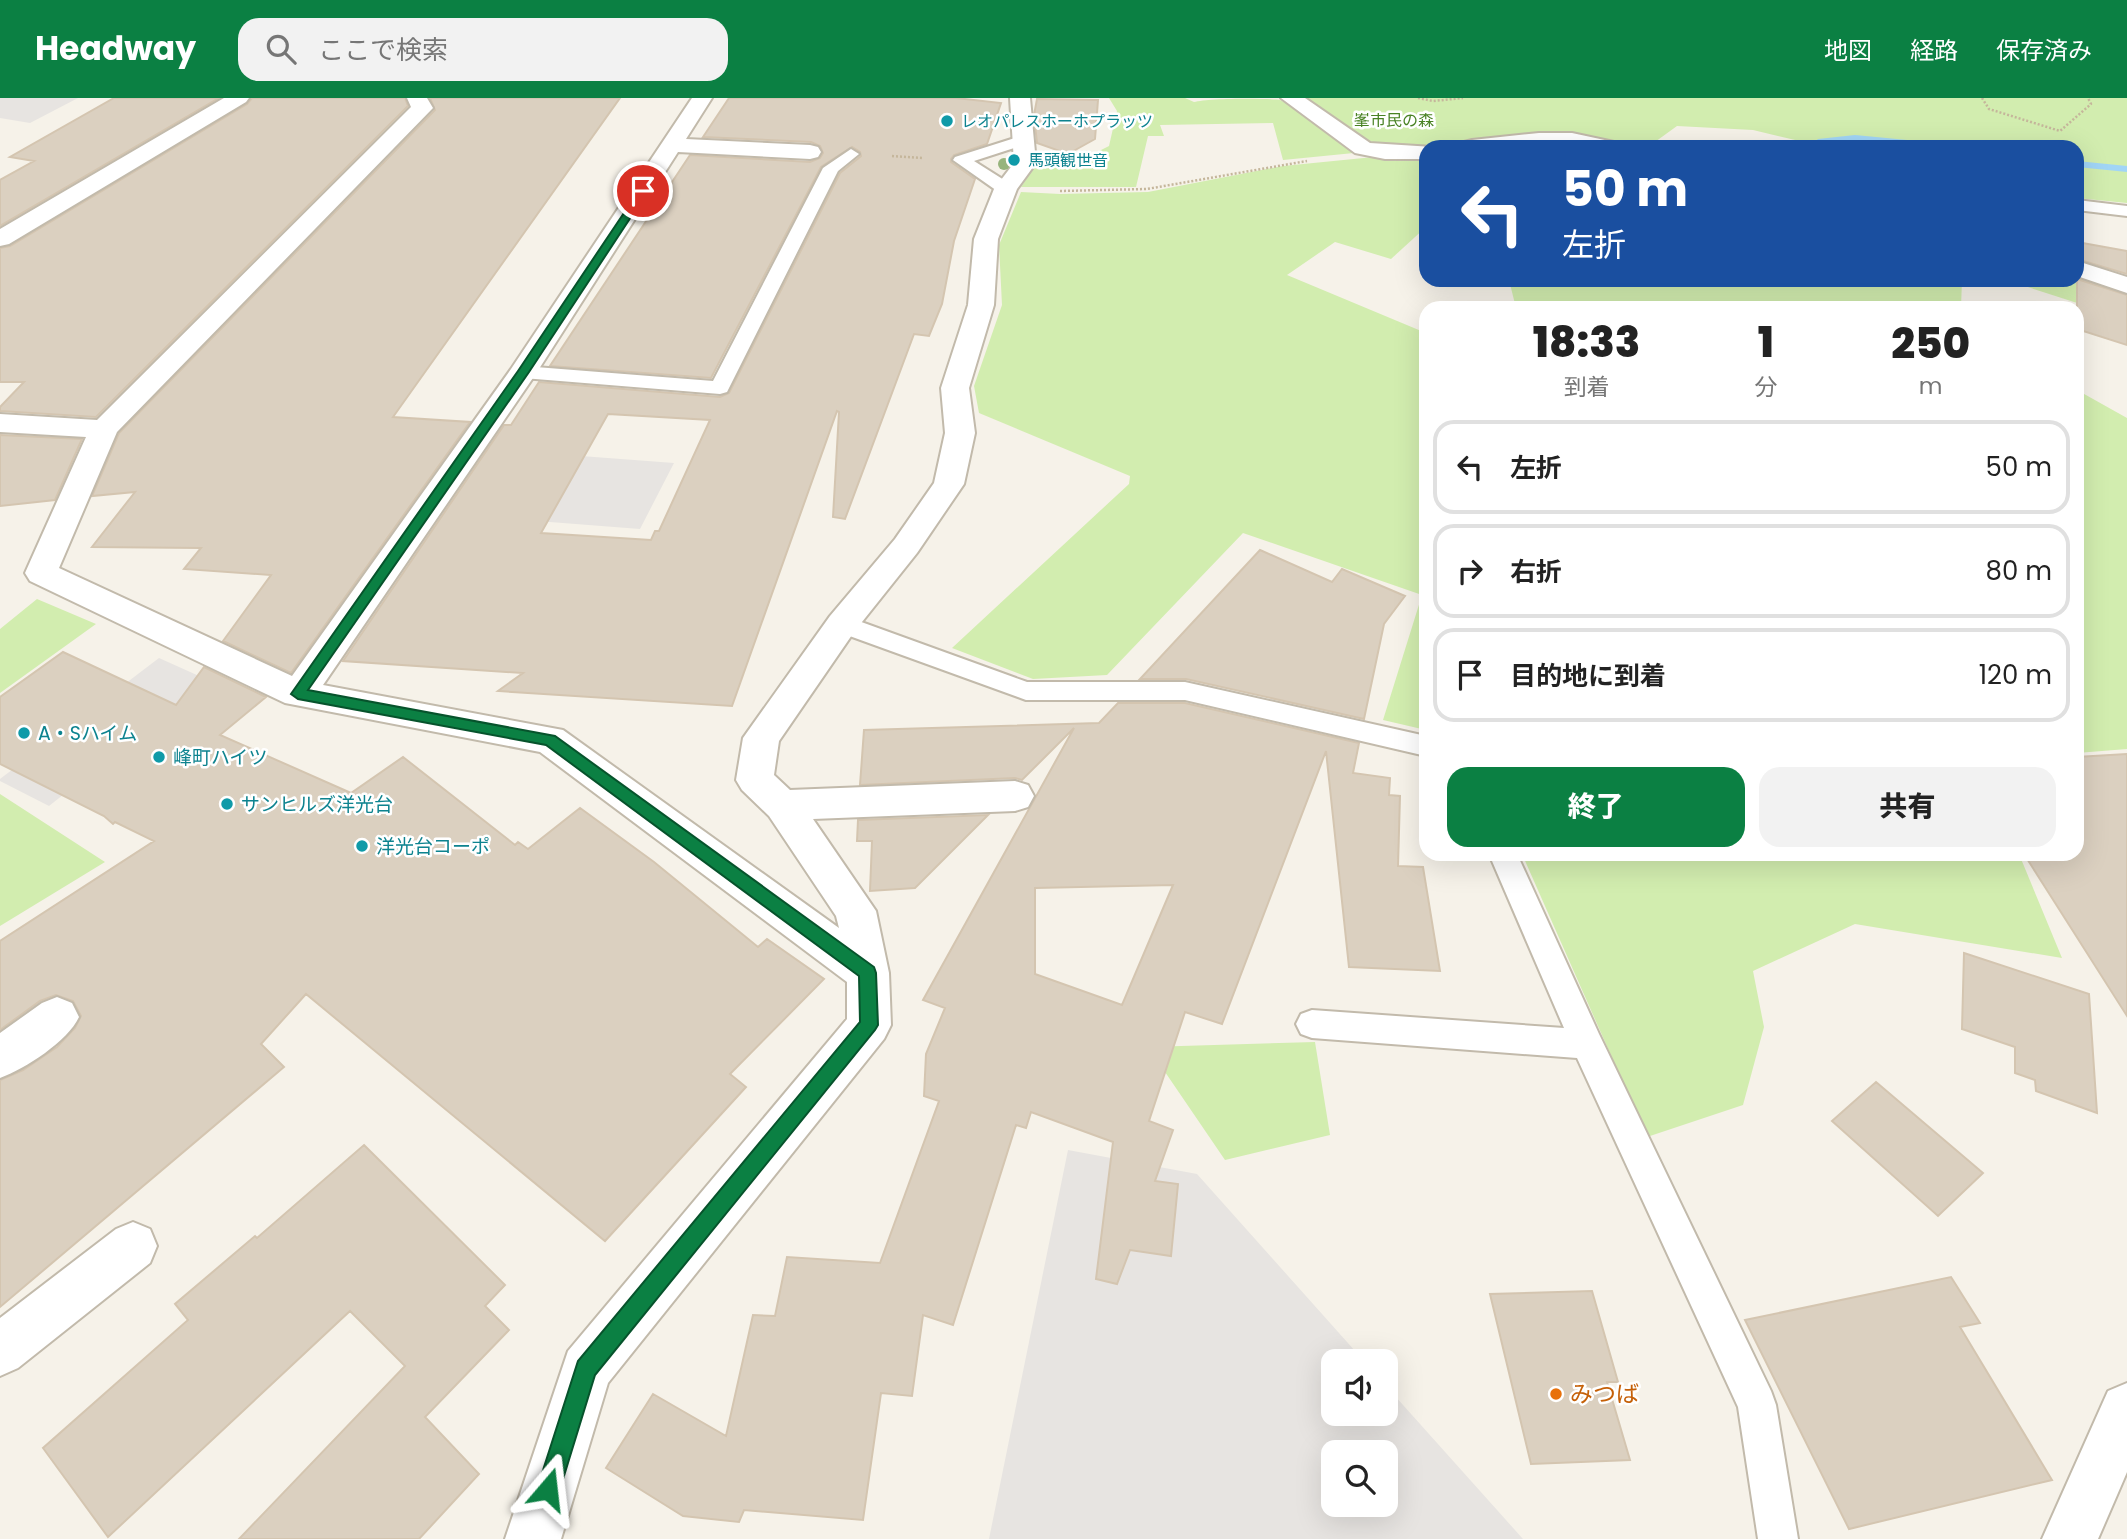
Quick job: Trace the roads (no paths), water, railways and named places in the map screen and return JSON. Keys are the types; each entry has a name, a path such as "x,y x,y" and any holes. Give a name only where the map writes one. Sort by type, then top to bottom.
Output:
{"street":[{"path":"0,239 239,98"},
{"path":"416,98 422,108 104,429 41,573 298,694 550,740 868,973"},
{"path":"298,694 523,372 702,98"},
{"path":"534,1538 586,1369 869,1025 868,973 856,911 782,806 755,780 761,738 842,624 906,546 949,484 960,433 955,388 981,305 986,239 1006,189 1025,163 1020,98"},
{"path":"1291,98 1363,148 1385,152 1419,152"},
{"path":"1526,140 1549,137 1585,140"},
{"path":"673,145 810,152"},
{"path":"2084,270 2127,285"},
{"path":"0,423 104,429"},
{"path":"782,806 1015,796"},
{"path":"0,1058 57,1017"},
{"path":"0,1350 133,1246"},
{"path":"2070,1539 2127,1410"}],"lane":[{"path":"1006,189 961,160 1024,140"},
{"path":"523,372 720,387 831,168 851,154"},
{"path":"2084,206 2127,211"},
{"path":"842,624 1026,691 1185,691 1419,744"},
{"path":"1506,861 1587,1044 1757,1405 1778,1539"},
{"path":"1312,1024 1587,1044"}],"waterway":[{"path":"1833,140 1876,140"},
{"path":"2084,165 2127,169"}],"place":[{"name":"レオパレスホーホプラッツ","path":"947,121"},
{"name":"馬頭観世音","path":"1014,160"},
{"name":"A・Sハイム","path":"24,733"},
{"name":"峰町ハイツ","path":"159,757"},
{"name":"サンヒルズ洋光台","path":"227,804"},
{"name":"洋光台コーポ","path":"362,846"},
{"name":"みつば","path":"1556,1394"}],"park label":[{"name":"峯市民の森","path":"1394,120"}]}
